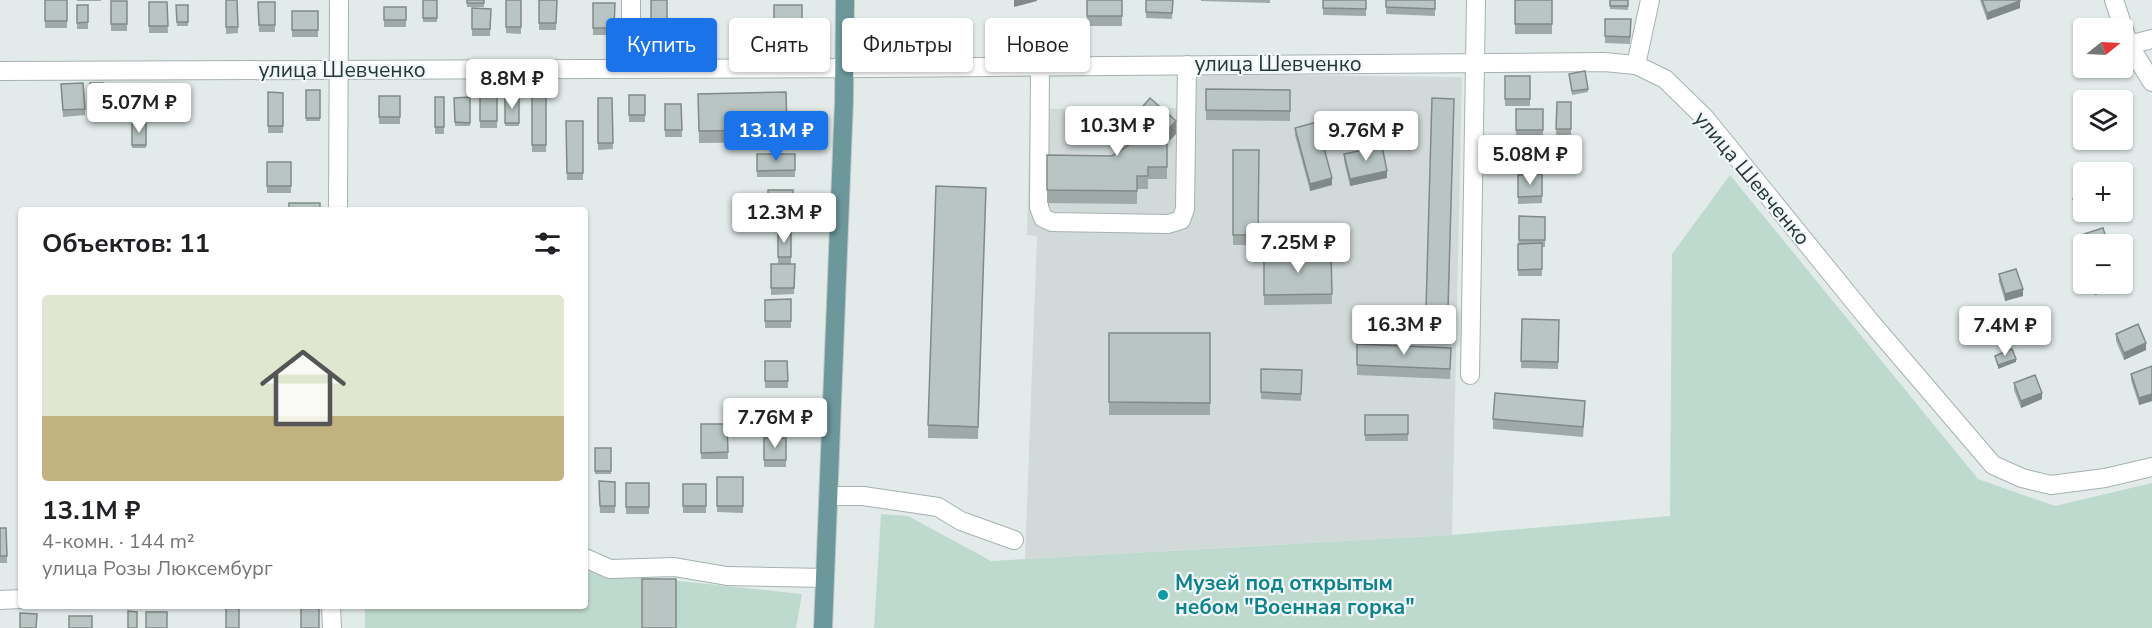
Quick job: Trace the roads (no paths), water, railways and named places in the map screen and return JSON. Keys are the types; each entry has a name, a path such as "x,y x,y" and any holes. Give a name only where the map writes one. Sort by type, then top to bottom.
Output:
{"main road":[{"path":"845,0 845,18"},
{"path":"823,628 844,72"}],"street":[{"path":"338,207 339,0"},
{"path":"631,0 631,18"},
{"path":"1470,375 1476,0"},
{"path":"1636,65 1650,0"},
{"path":"2114,0 2120,18"},
{"path":"2133,44 2152,39"},
{"path":"2133,51 2152,82"},
{"name":"улица Шевченко","path":"1090,66 1475,62 1604,62 1636,65 1665,79 1705,118 1869,320 1993,465 2022,478 2051,485 2105,478 2152,467"},
{"path":"1040,72 1039,207 1043,218 1052,222 1168,224 1181,220 1185,209 1187,65"},
{"name":"улица Шевченко","path":"0,71 606,68"},
{"name":"улица Шевченко","path":"717,68 842,68"},
{"path":"828,496 863,496 938,507 961,521 1014,540"},
{"path":"588,559 610,569 674,567 727,576 825,578"},
{"path":"0,600 18,598"},
{"path":"331,609 332,628"}],"place":[{"name":"Музей под открытым небом \"Военная горка\"","path":"1163,595"}]}
